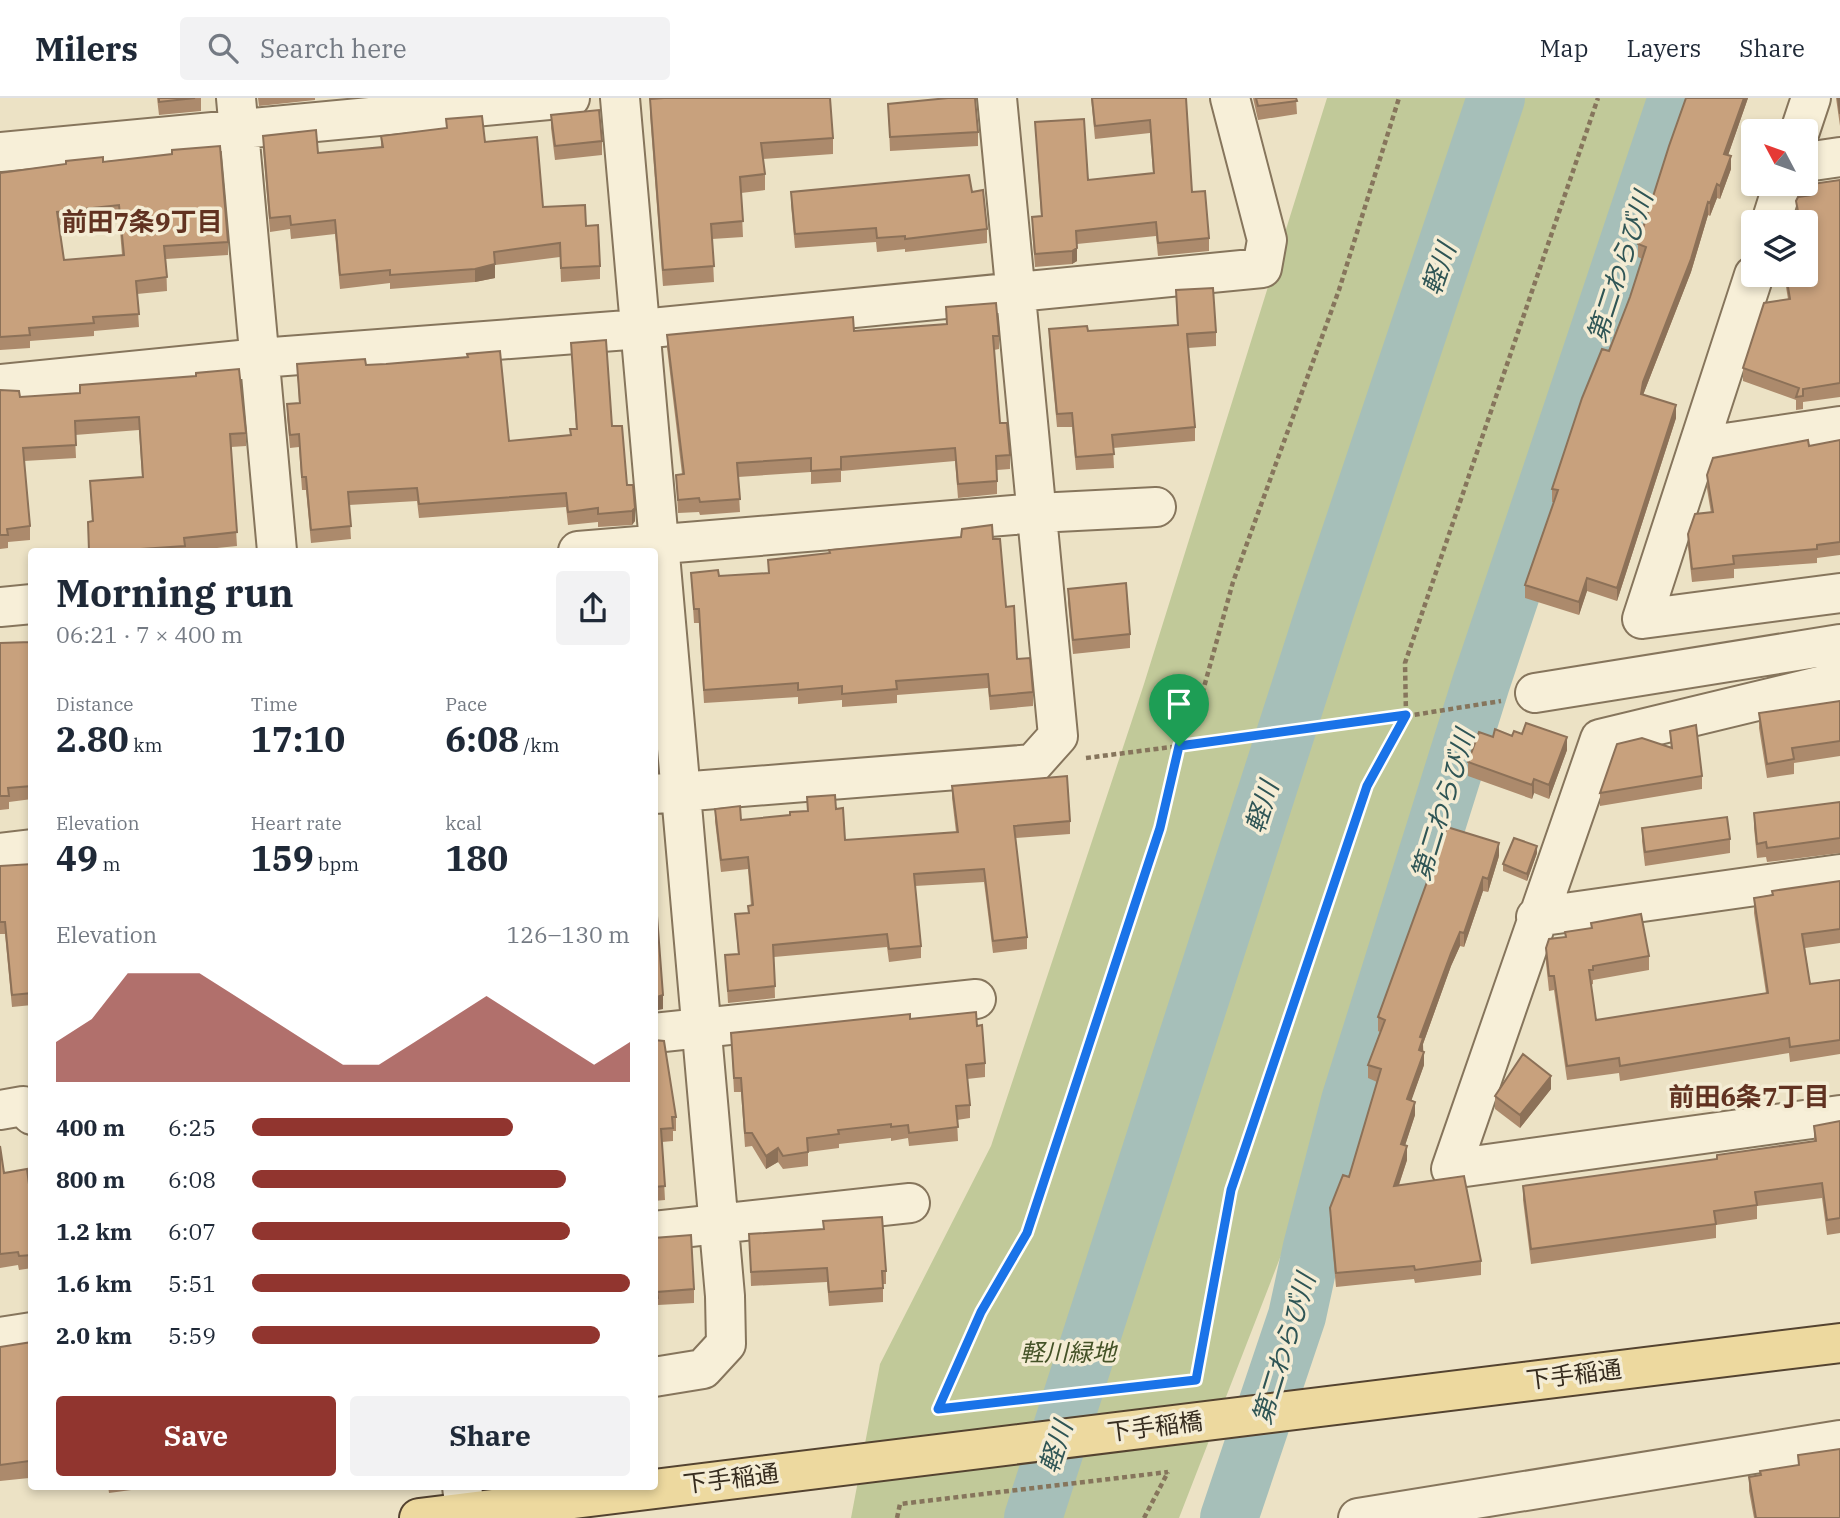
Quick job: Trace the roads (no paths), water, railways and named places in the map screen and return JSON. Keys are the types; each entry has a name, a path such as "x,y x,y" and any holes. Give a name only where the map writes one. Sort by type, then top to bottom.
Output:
{"main road":[{"name":"下手稲通","path":"1308,1408 1840,1343"},
{"name":"下手稲橋","path":"835,1466 1308,1408"},
{"name":"下手稲通","path":"658,1482 835,1466"},
{"name":"下手稲通","path":"419,1518 463,1499 564,1490"}],"street":[{"path":"0,152 238,115 570,98"},
{"path":"621,98 659,544 668,792 702,1030 726,1344 703,1369 658,1376"},
{"path":"668,792 1033,764 1058,736 997,98"},
{"path":"0,384 260,358 641,329 1262,268 1266,240 1230,98"},
{"path":"1804,119 1811,98"},
{"path":"238,115 277,548"},
{"path":"1818,161 1840,158"},
{"path":"1750,287 1642,619 1840,593"},
{"path":"1698,447 1840,426"},
{"path":"613,548 1037,513 1156,506"},
{"path":"0,607 28,604"},
{"path":"1522,696 1840,645"},
{"path":"1840,681 1600,739 1536,917 1451,1169 1840,1115"},
{"path":"0,853 28,850"},
{"path":"1536,917 1840,874"},
{"path":"658,1033 976,999"},
{"path":"0,1111 23,1106 28,1111"},
{"path":"658,1231 910,1203"},
{"path":"0,1337 28,1333"},
{"path":"1358,1518 1840,1440"}],"waterway":[{"name":"軽川","path":"1033,1518 1325,611 1496,98"},
{"name":"第二わらび川","path":"1229,1518 1297,1316 1350,1101 1481,683 1677,98"}],"district":[{"name":"前田7条9丁目","path":"142,222"},
{"name":"前田6条7丁目","path":"1749,1097"}],"park label":[{"name":"軽川緑地","path":"1068,1353"}]}
